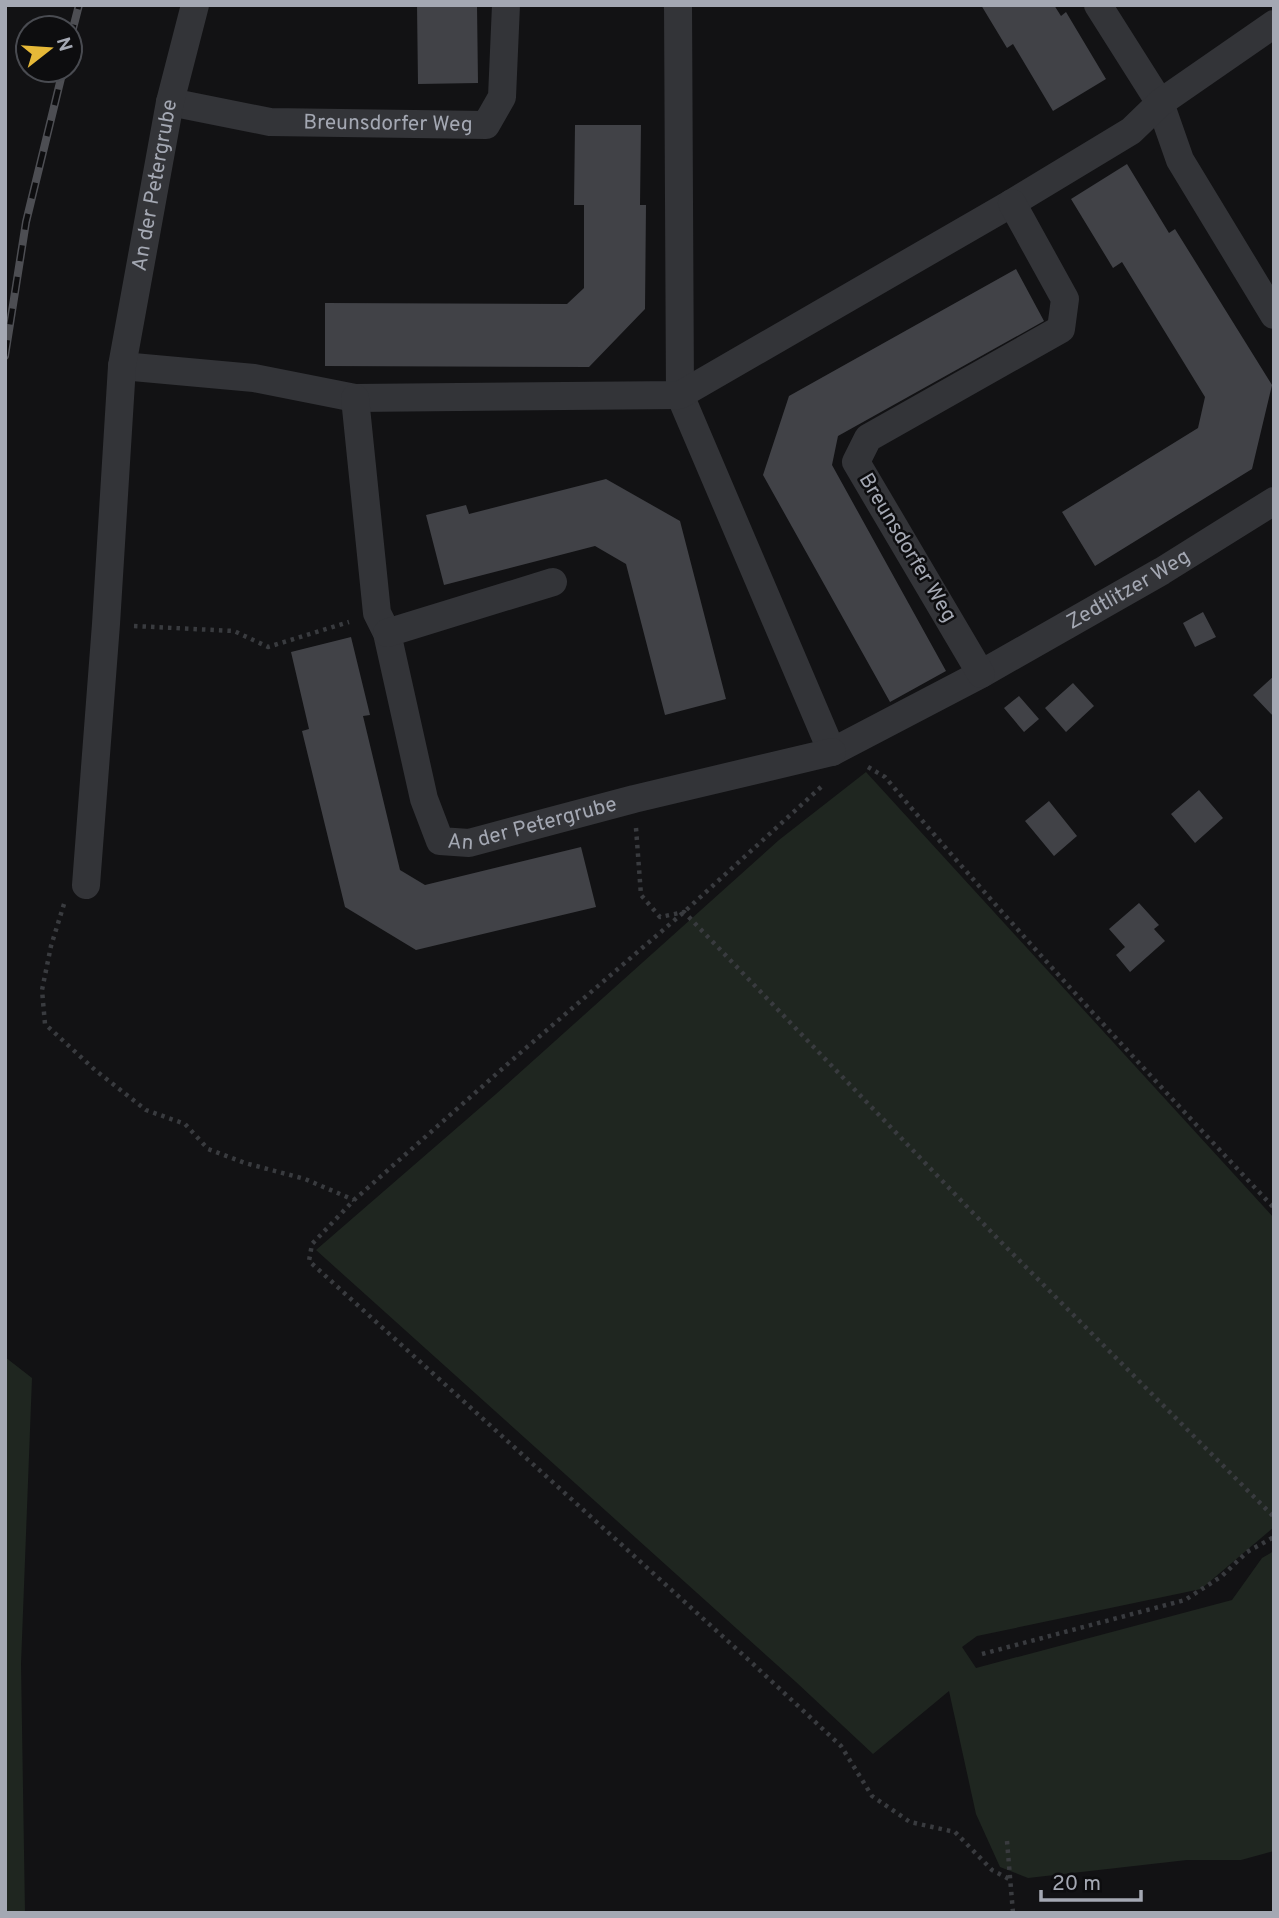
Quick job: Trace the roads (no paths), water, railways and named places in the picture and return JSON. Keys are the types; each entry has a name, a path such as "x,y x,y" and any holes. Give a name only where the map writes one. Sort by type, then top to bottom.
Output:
{"street":[{"name":"An der Petergrube","path":"86,885 122,366 170,102 195,5"},
{"name":"Breunsdorfer Weg","path":"170,102 271,122 486,125 502,97 506,5"},
{"path":"678,5 680,395 840,747 981,674"},
{"path":"1098,5 1160,103 1180,160 1274,315"},
{"path":"122,366 254,378 355,398 680,395 1131,131 1160,103 1274,24"},
{"name":"Breunsdorfer Weg","path":"981,674 856,462 869,438 1061,329 1065,299 1012,203"},
{"name":"An der Petergrube","path":"355,398 382,623 424,799 440,841 469,843 840,747"},
{"name":"Zedtlitzer Weg","path":"981,674 1162,571 1274,501"},
{"path":"382,623 553,582"}],"railway":[{"path":"77,14 79,5"},
{"path":"5,356 26,222 60,84"}]}
